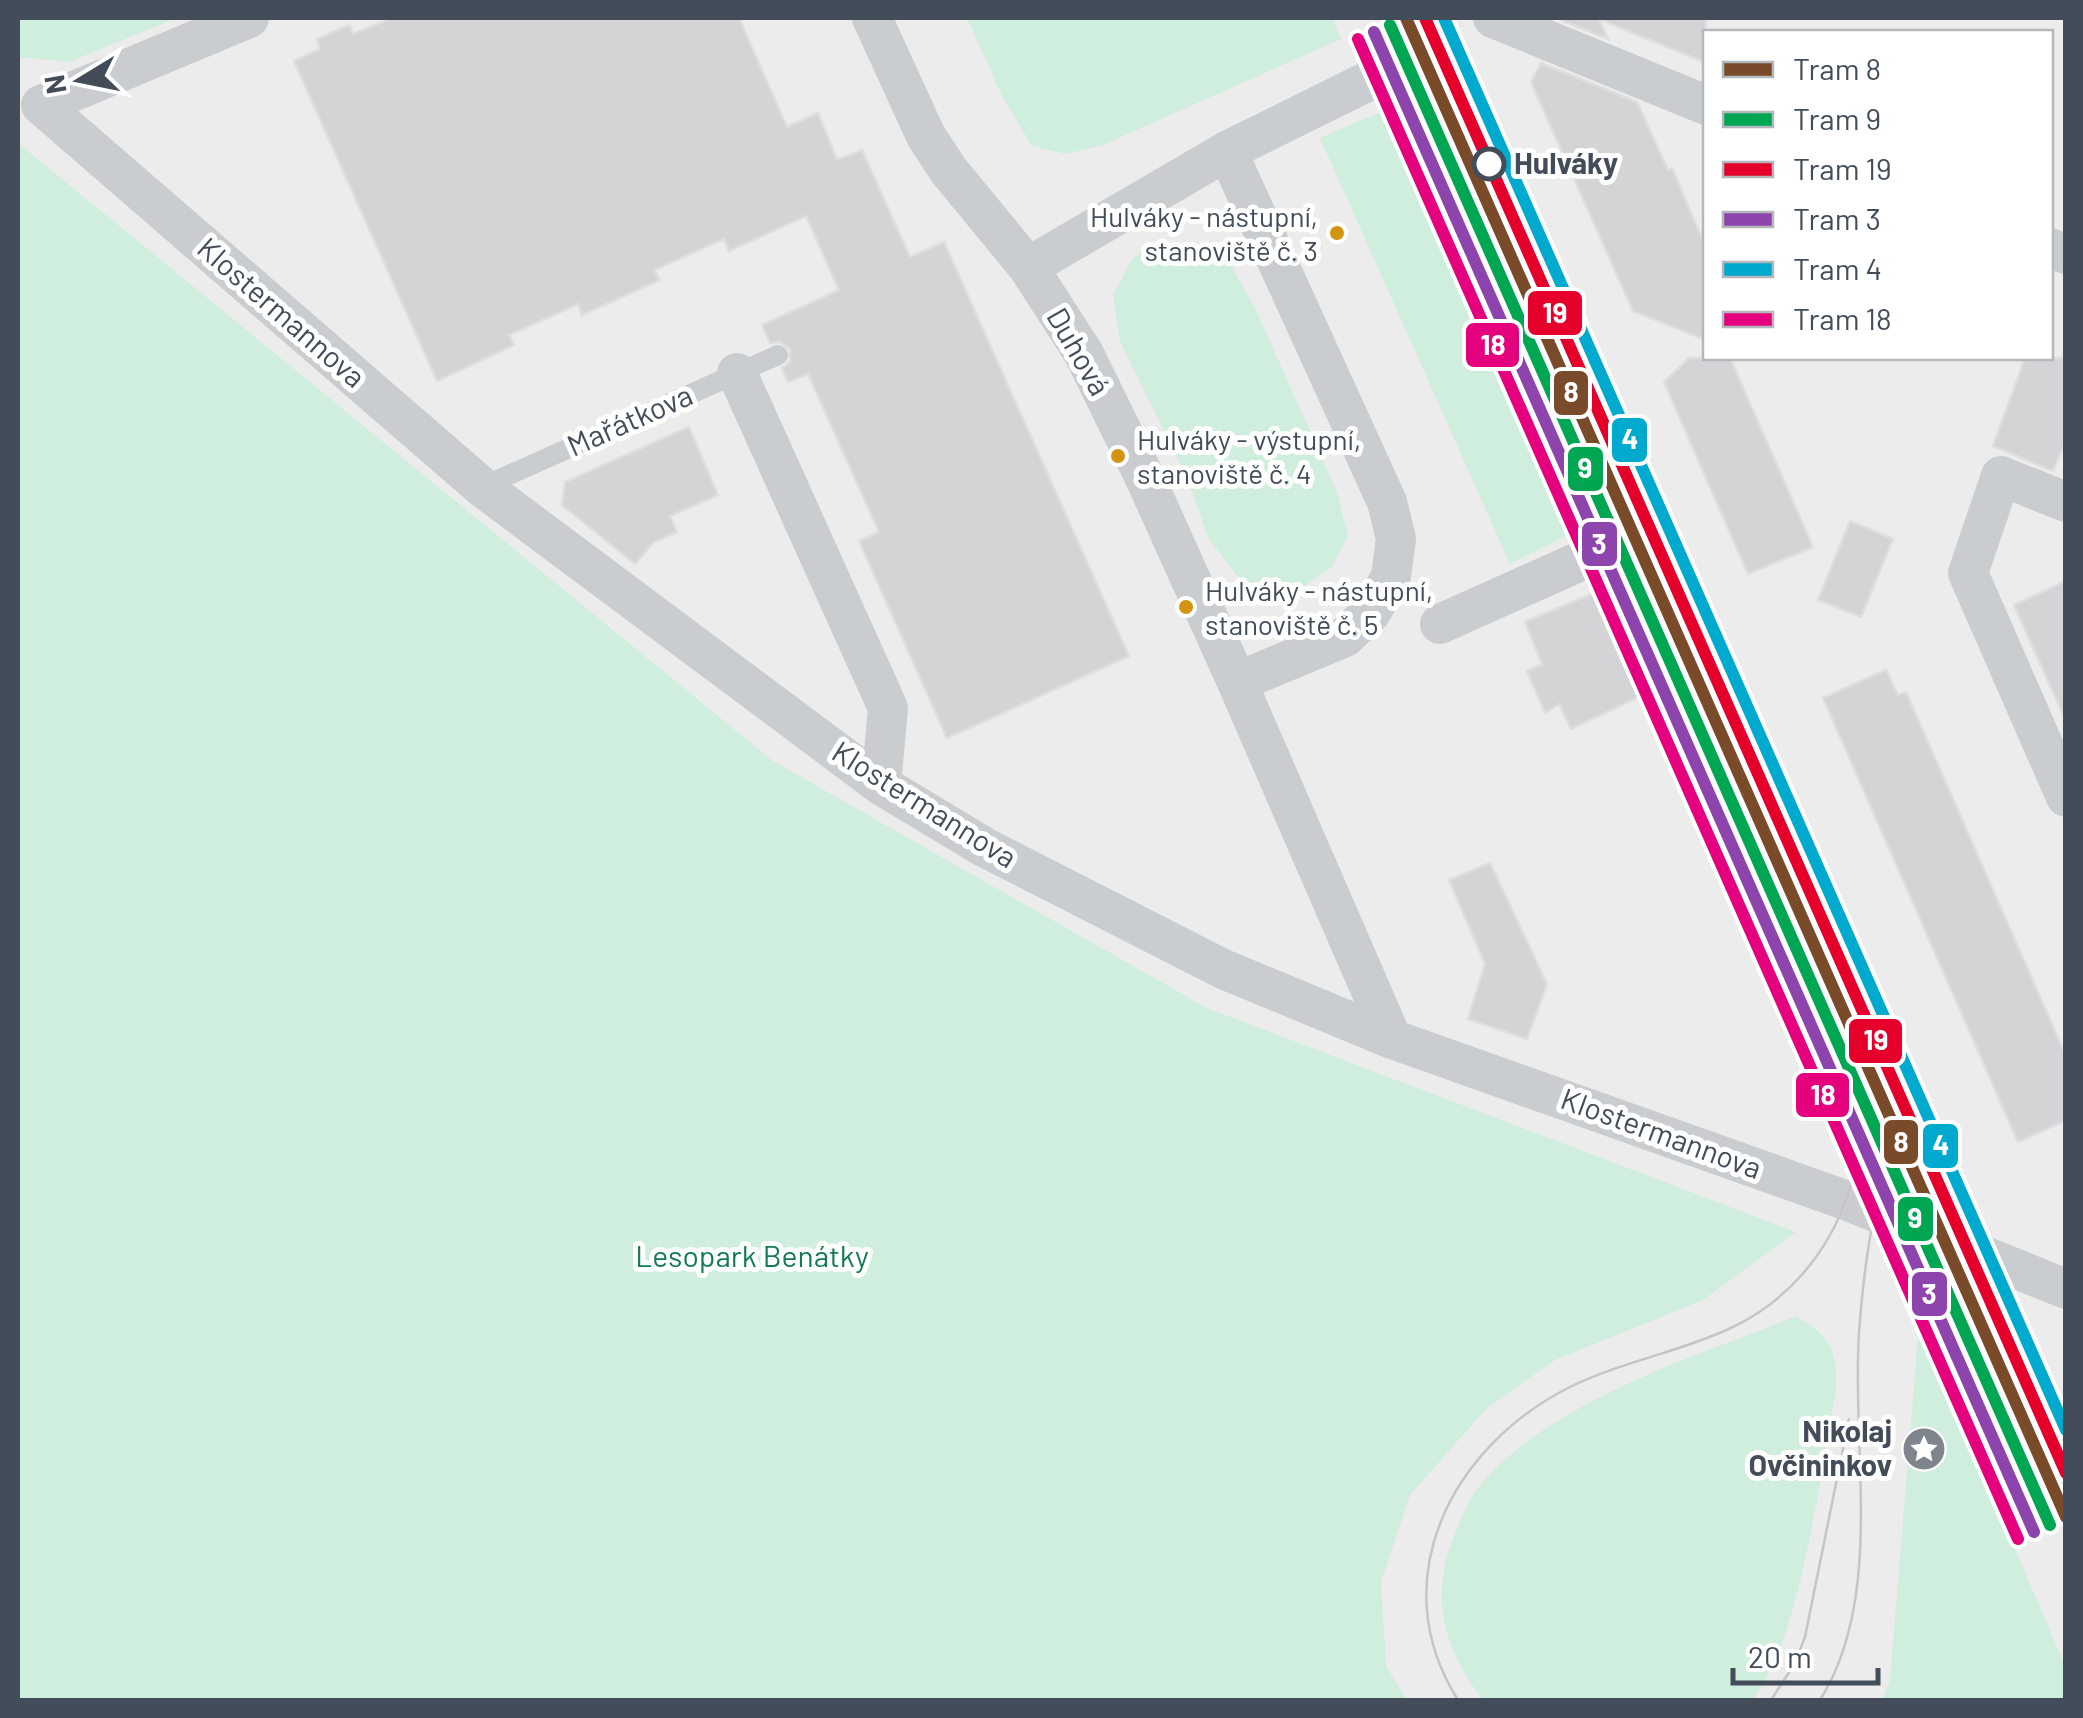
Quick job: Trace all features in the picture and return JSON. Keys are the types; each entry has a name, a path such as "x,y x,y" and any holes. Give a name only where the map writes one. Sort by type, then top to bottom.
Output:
{"main road":[{"path":"1426,33 2066,1487"}],"street":[{"name":"Klostermannova","path":"248,18 42,104 482,487 881,785 984,847 1223,968 1392,1038 1959,1244 2066,1289"},
{"name":"Duhová","path":"872,18 926,136 949,171 1028,267 1084,354 1237,682 1392,1038"},
{"path":"1493,18 1703,104"},
{"path":"1028,267 1426,33"},
{"path":"1227,151 1387,502 1396,539 1392,576 1372,611 1346,638 1237,682"},
{"path":"737,373 888,708 881,785"},
{"path":"2066,502 2002,476 1968,573 2066,797"},
{"path":"1440,624 1643,532"}],"lane":[{"name":"Mařátkova","path":"482,487 778,355"}],"green space":[{"path":"18,18 177,18 69,62 18,57"},
{"path":"967,18 1332,18 1341,39 1103,145 1066,154 1032,146 1001,94"},
{"path":"1392,107 1576,531 1510,564 1320,138"},
{"name":"Lesopark Benátky","path":"18,143 773,761 1207,1008 1796,1232 1703,1300 1555,1360 1486,1409 1410,1495 1381,1582 1386,1666 1407,1700 18,1700"},
{"path":"1156,243 1200,243 1232,267 1256,310 1336,490 1348,536 1331,568 1293,593 1246,587 1208,538 1189,481 1120,342 1113,295 1132,259"},
{"path":"1796,1316 1829,1345 1836,1389 1796,1597 1784,1638 1752,1700 1483,1700 1451,1645 1442,1607 1451,1544 1477,1489 1507,1458 1582,1406 1669,1366"},
{"path":"1919,1323 2065,1666 2065,1700 1882,1700 1890,1680"}],"building":[{"path":"392,18 739,18 787,127 818,113 837,160 862,150 910,257 944,242 1129,656 947,738 859,541 879,532 808,374 788,382 782,368 790,362 790,349 780,342 770,343 762,325 839,290 806,216 729,251 724,239 654,270 660,280 582,315 578,304 509,335 514,345 437,381 294,61 320,49 317,39 349,25 353,34"},
{"path":"1564,18 1706,18 1703,62 1599,19 1608,39 1563,21"},
{"path":"1541,63 1637,102 1668,170 1672,168 1703,241 1703,339 1633,311 1531,82"},
{"path":"1689,358 1731,360 1813,547 1748,574 1664,382"},
{"path":"2066,358 2066,440 2053,471 1993,446 2024,360"},
{"path":"689,427 718,495 670,516 677,532 654,542 635,564 562,505 565,482"},
{"path":"1850,521 1893,539 1861,617 1818,600"},
{"path":"2066,581 2066,721 2014,605"},
{"path":"1596,592 1641,696 1571,729 1559,704 1545,713 1527,671 1542,664 1525,622"},
{"path":"1886,670 1898,695 1906,692 2066,1056 2066,1120 2018,1142 1823,698"},
{"path":"1490,863 1547,984 1527,1039 1468,1019 1485,964 1449,880"}],"tram line":[{"name":"8","path":"1406,18 2066,1517"},
{"name":"19","path":"1425,18 2066,1473"},
{"name":"4","path":"1444,18 2066,1430"},
{"name":"9","path":"1390,25 2050,1525"},
{"name":"3","path":"1374,32 2034,1532"},
{"name":"18","path":"1358,39 2018,1539"},
{"path":"1458,1700 1436,1655 1427,1609 1429,1564 1441,1521 1463,1480 1492,1444 1528,1412 1570,1387 1733,1327 1771,1303 1803,1274 1828,1239 1846,1200 1857,1159 1862,1116 1860,1072 1851,1029"},
{"path":"1820,1700 1840,1659 1859,1569 1859,1333 1867,1257 1893,1114 1890,1082 1876,1032"},
{"path":"1771,1700 1794,1665 1805,1637 1849,1419"}],"place":[{"name":"Hulváky","path":"1489,164"},
{"name":"Hulváky - nástupní, stanoviště č. 3","path":"1337,233"},
{"name":"Hulváky - výstupní, stanoviště č. 4","path":"1118,456"},
{"name":"Hulváky - nástupní, stanoviště č. 5","path":"1186,607"},
{"name":"Nikolaj Ovčininkov","path":"1924,1449"}]}
